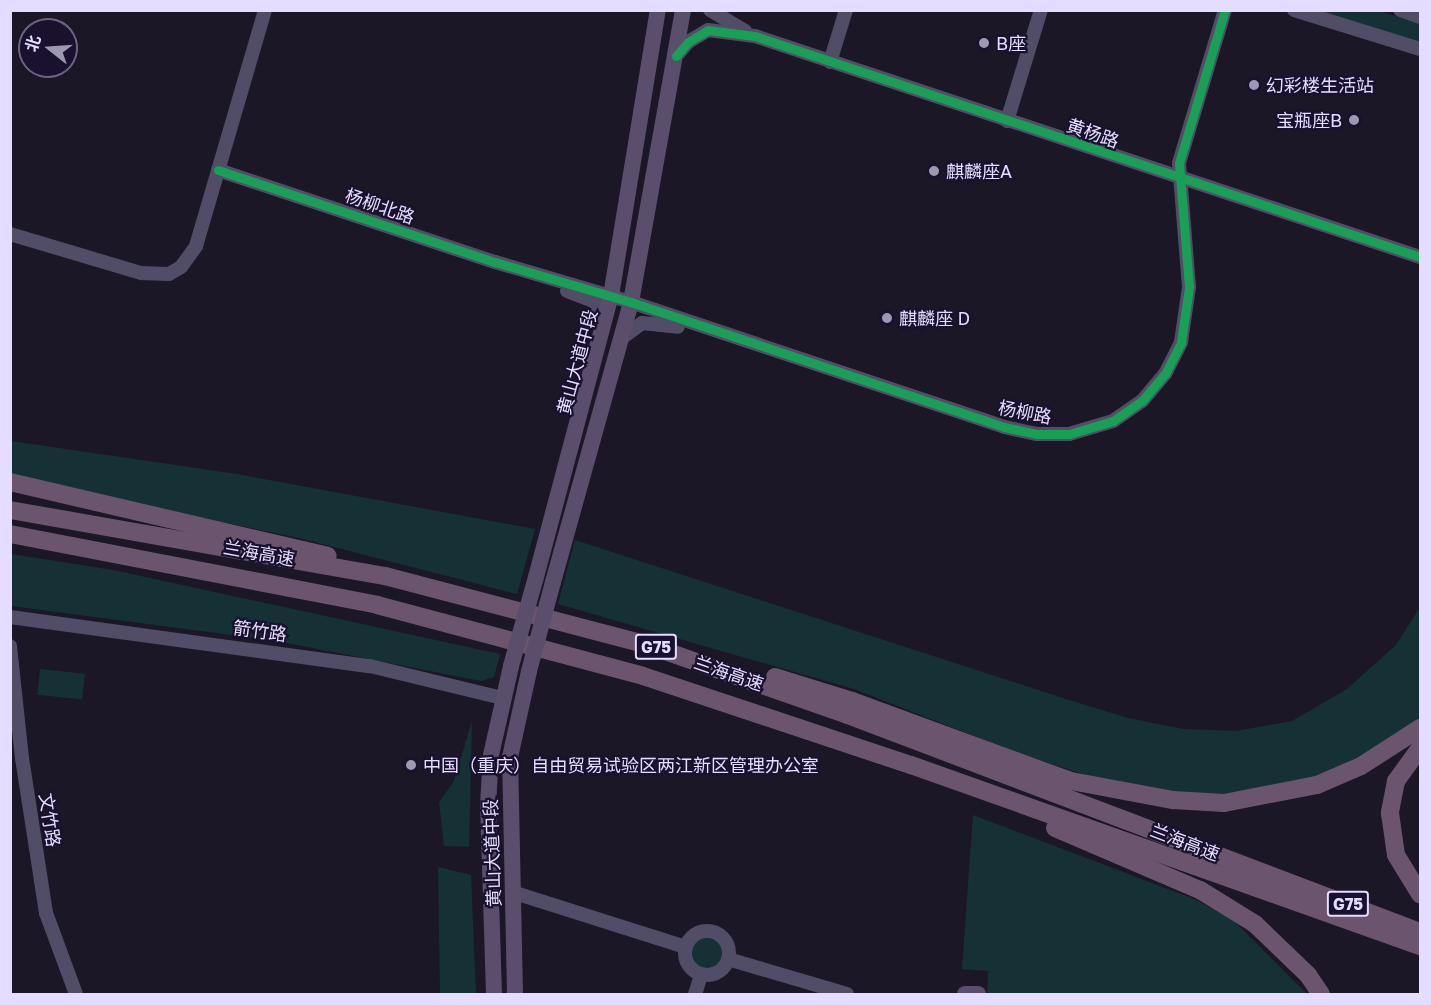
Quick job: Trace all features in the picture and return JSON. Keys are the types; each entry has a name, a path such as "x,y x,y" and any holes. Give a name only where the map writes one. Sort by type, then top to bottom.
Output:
{"highway":[{"path":"10,482 301,547 385,576"},
{"name":"兰海高速","path":"10,510 385,576 645,644 859,719 1273,885 1420,932"},
{"name":"兰海高速","path":"10,534 377,605 643,676 911,765"},
{"path":"645,644 852,700 1071,781 1173,800 1224,803 1317,785 1370,761 1420,728"},
{"path":"1420,748 1396,781 1390,813 1396,855 1420,894"},
{"path":"911,765 1273,885 1420,946"},
{"name":"G75","path":"911,765 1200,890 1256,924 1308,975 1322,994"}],"main road":[{"name":"黄山大道中段","path":"494,994 488,805 491,755 502,698 611,296 658,10"},
{"name":"黄山大道中段","path":"515,994 510,757 529,671 623,337 683,10"},
{"path":"965,994 978,994"}],"street":[{"path":"10,234 141,273 169,274 181,267 193,252 265,10"},
{"path":"710,10 755,36"},
{"path":"830,62 846,10"},
{"path":"1007,121 1041,10"},
{"name":"杨柳路","path":"531,273 631,302 1020,432 1053,435 1083,431 1113,421 1142,401 1165,374 1181,342 1189,287 1182,150 1225,10"},
{"name":"杨柳路","path":"623,337 642,323 666,323 1018,438 1053,442 1099,434 1131,418 1160,394 1189,344 1196,288 1183,181 1233,10"},
{"path":"1294,10 1420,49"},
{"path":"1400,10 1420,17"},
{"path":"676,56 688,42 708,30 755,36"},
{"name":"黄杨路","path":"755,36 1183,181 1420,257"},
{"name":"杨柳北路","path":"218,170 531,273"},
{"path":"531,273 552,286 595,302 602,311 604,327"},
{"name":"箭竹路","path":"10,617 370,666 502,698"},
{"name":"文竹路","path":"10,646 22,758 46,913 76,994"},
{"path":"512,892 685,947"},
{"path":"685,947 702,932 717,933 727,944 729,959 720,971 701,975"},
{"path":"685,947 686,961 701,975"},
{"path":"729,959 847,994"},
{"path":"695,994 701,975"}],"green space":[{"path":"1314,11 1378,11 1420,23 1420,43"},
{"path":"11,441 237,474 535,529 517,594 299,538 11,478"},
{"path":"575,540 1069,700 1128,718 1183,729 1236,731 1292,721 1347,689 1396,645 1420,607 1420,719 1394,740 1309,781 1223,795 1173,793 1120,786 1018,753 854,689 558,604"},
{"path":"11,554 113,570 500,654 494,677 481,681 277,641 11,606"},
{"path":"40,669 85,674 82,700 37,695"},
{"path":"472,721 469,847 444,846 439,802 454,781"},
{"path":"973,815 1194,899 1232,919 1307,994 987,994 988,971 962,969"},
{"path":"438,867 471,875 476,994 440,994"},
{"path":"707,938 718,943 723,954 718,965 707,970 696,965 691,954 696,943"}],"cycle path":[{"path":"218,170 495,262 631,302 1004,427 1037,434 1069,434 1113,421 1142,401 1165,374 1181,342 1189,287 1179,163 1225,10"},
{"path":"676,56 688,42 708,30 755,36 1420,257"}],"place":[{"name":"B座","path":"984,43"},
{"name":"幻彩楼生活站","path":"1254,85"},
{"name":"宝瓶座B","path":"1354,120"},
{"name":"麒麟座A","path":"934,171"},
{"name":"麒麟座 D","path":"887,318"},
{"name":"中国（重庆）自由贸易试验区两江新区管理办公室","path":"411,765"}]}
